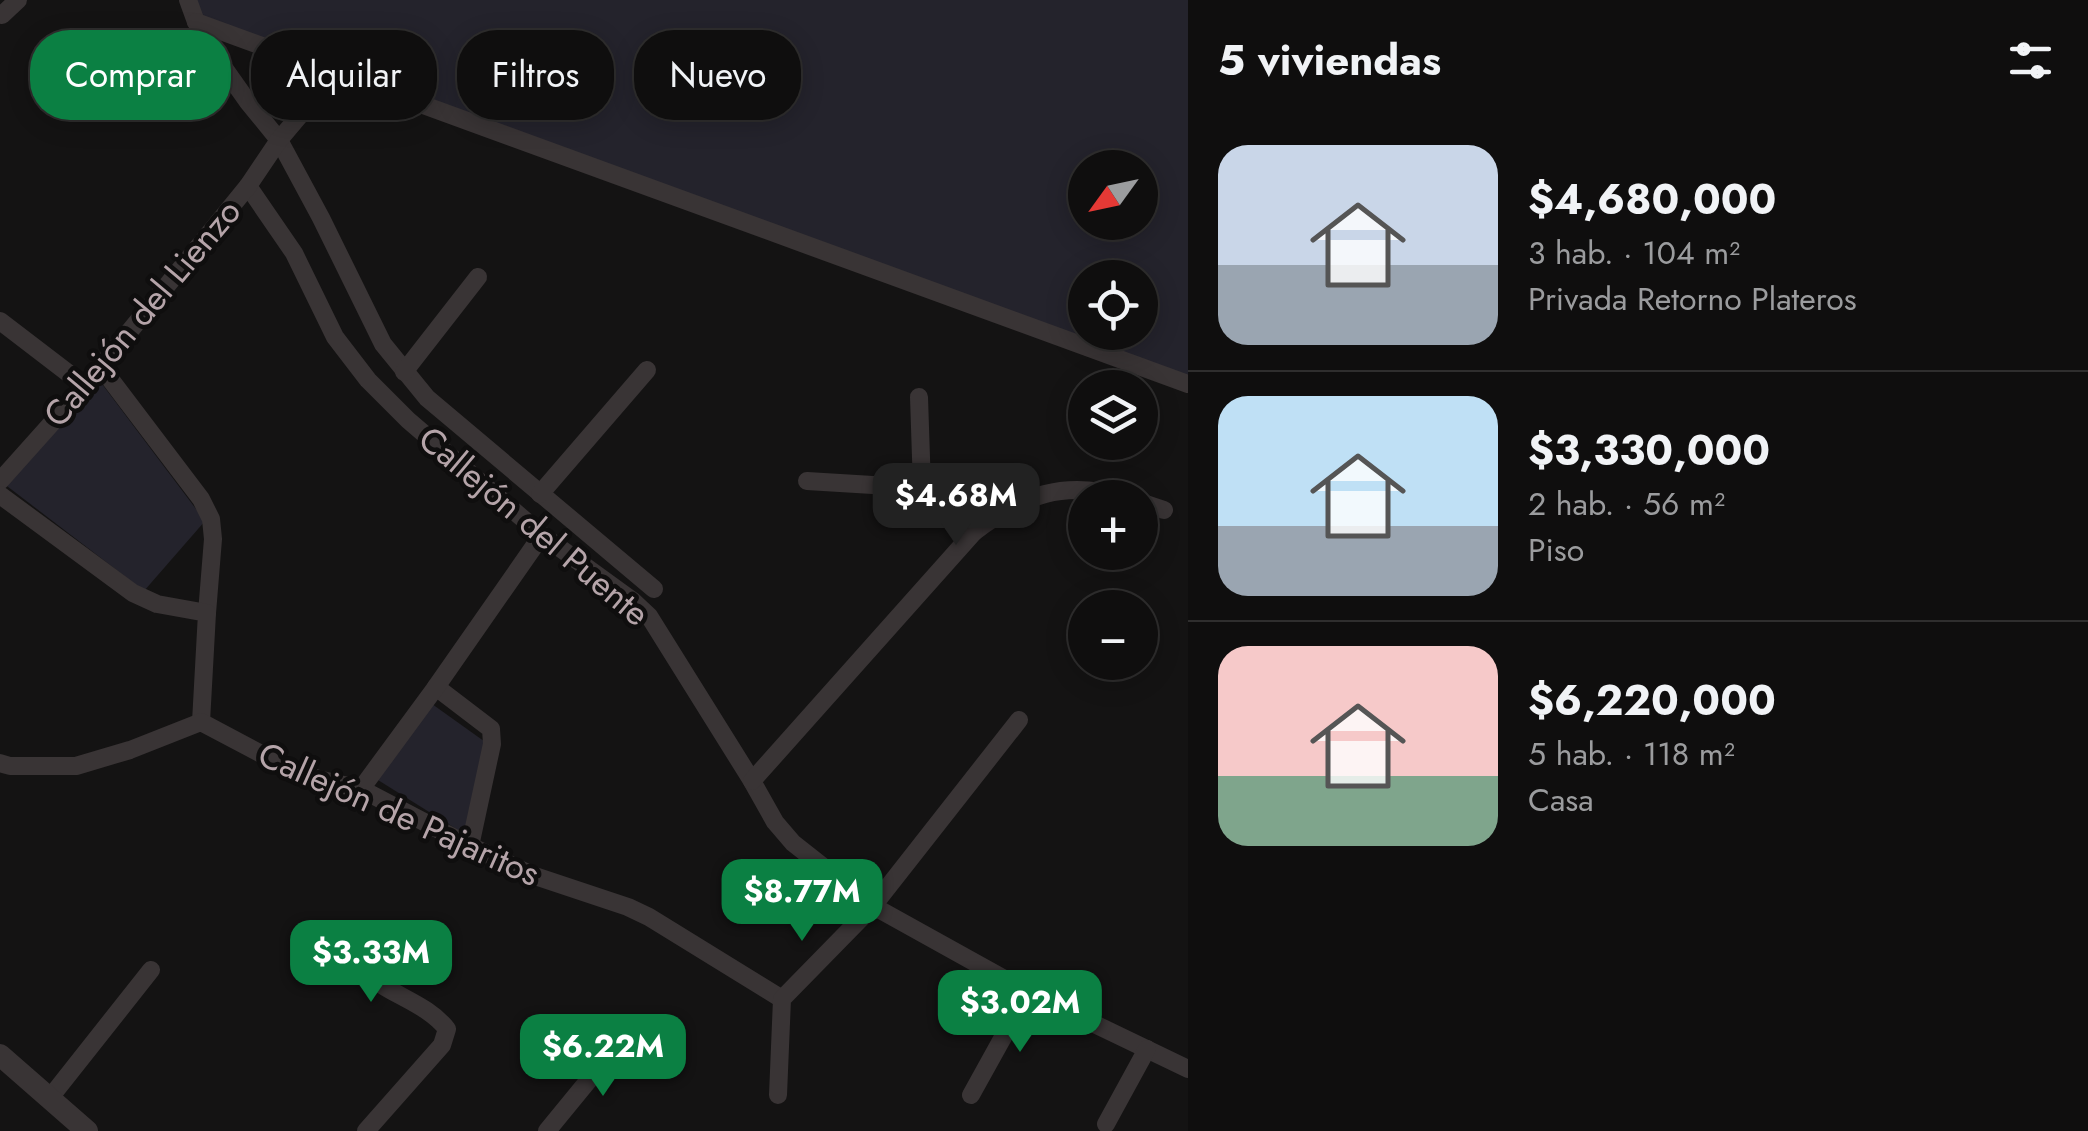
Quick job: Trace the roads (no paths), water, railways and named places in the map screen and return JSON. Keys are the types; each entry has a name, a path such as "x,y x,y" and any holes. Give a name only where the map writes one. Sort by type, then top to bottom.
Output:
{"street":[{"path":"2,15 18,0"},
{"path":"188,0 196,22 278,140 322,218 382,344 404,372 428,398 654,589"},
{"path":"196,22 1188,384"},
{"name":"Callejón del Lienzo","path":"0,481 85,386 248,186 296,120"},
{"name":"Callejón del Puente","path":"248,186 294,253 335,337 368,380 408,420 542,535 648,616 775,822 793,842 873,906 1028,992 1188,1069"},
{"path":"404,372 478,277"},
{"path":"0,321 85,386"},
{"path":"0,763 76,766 201,722 211,519 202,499 100,367"},
{"path":"540,494 647,370"},
{"path":"919,397 922,488"},
{"path":"806,481 922,488 974,532"},
{"path":"752,782 974,532 1004,509 1036,495 1068,491"},
{"path":"0,495 133,594 158,604 207,613"},
{"path":"1158,508 1164,510"},
{"path":"360,789 542,535"},
{"path":"436,687 492,730 470,846"},
{"path":"778,1095 782,1000 873,906 1019,720"},
{"name":"Callejón de Pajaritos","path":"201,722 284,766 360,789 532,875 638,912 782,1000"},
{"path":"341,942 374,980 437,1017 447,1029 442,1045 366,1131"},
{"path":"50,1098 151,970"},
{"path":"970,1096 1028,992"},
{"path":"546,1131 624,1037"},
{"path":"1106,1124 1147,1049"},
{"path":"0,1055 87,1131"}]}
